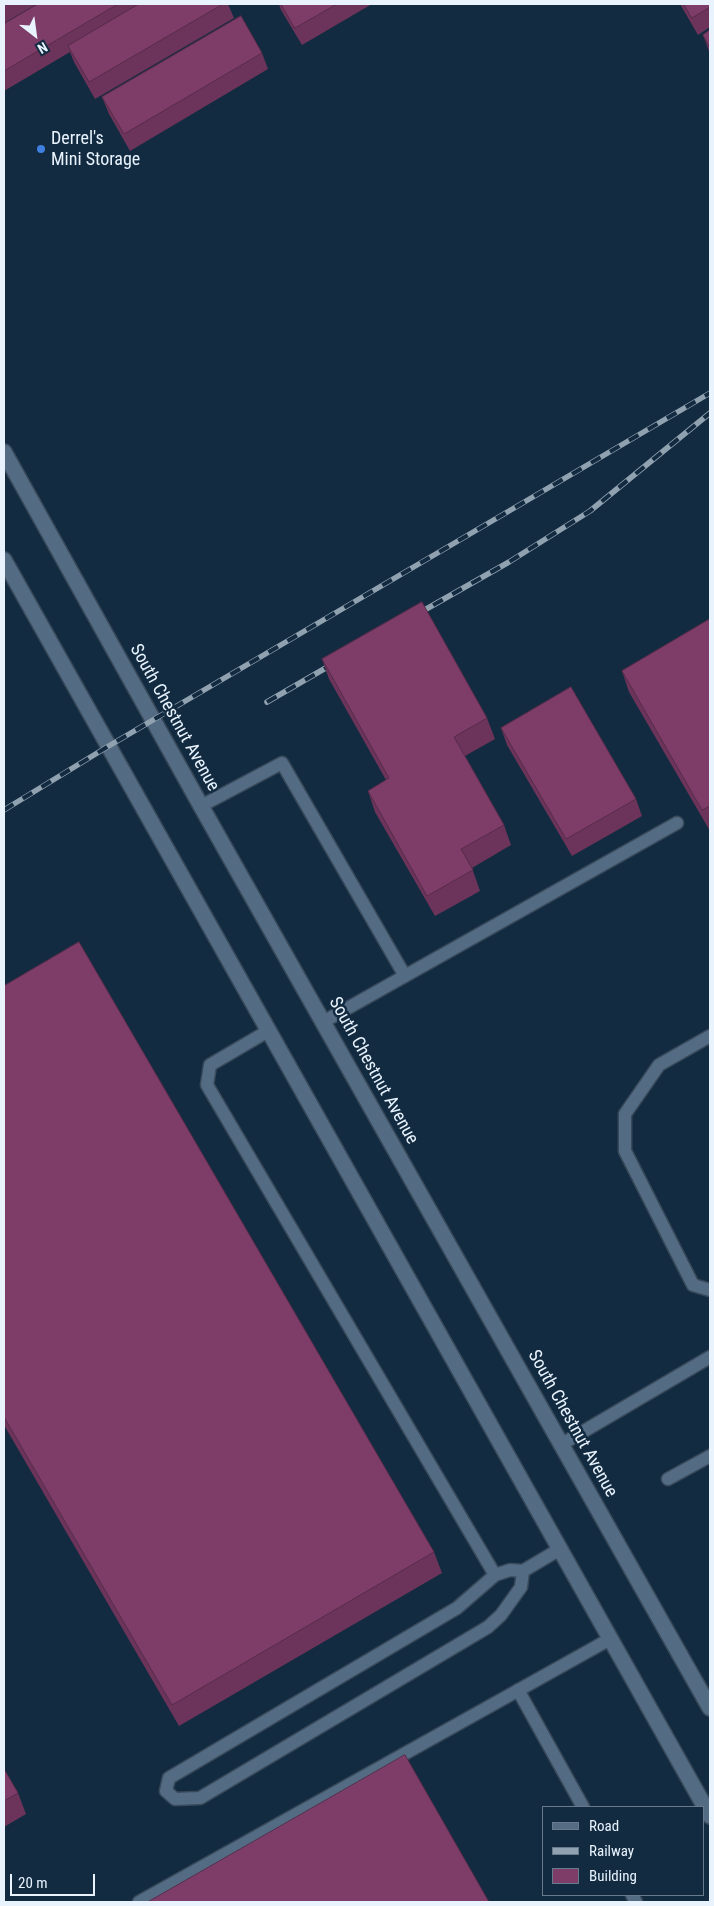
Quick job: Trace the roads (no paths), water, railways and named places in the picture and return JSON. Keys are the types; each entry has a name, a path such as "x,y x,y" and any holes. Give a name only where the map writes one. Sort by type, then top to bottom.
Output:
{"main road":[{"name":"South Chestnut Avenue","path":"4,452 201,806 710,1708"},
{"path":"4,560 710,1816"}],"lane":[{"path":"201,806 282,762 405,976"},
{"path":"323,1022 678,823"},
{"path":"268,1031 210,1065 207,1085 495,1574"},
{"path":"710,1036 659,1065 625,1114 625,1151 693,1285 710,1290"},
{"path":"562,1444 710,1357"},
{"path":"668,1479 710,1456"},
{"path":"523,1571 521,1587 501,1615 488,1628 200,1798 175,1799 166,1791 169,1778 457,1608 495,1574 510,1570 523,1571 560,1549"},
{"path":"139,1902 610,1639"},
{"path":"518,1690 582,1806"}],"railway":[{"path":"4,810 107,747 710,393"},
{"path":"414,616 509,562 590,511 710,413"},
{"path":"267,702 336,662"}],"place":[{"name":"Derrel's Mini Storage","path":"41,149"}]}
